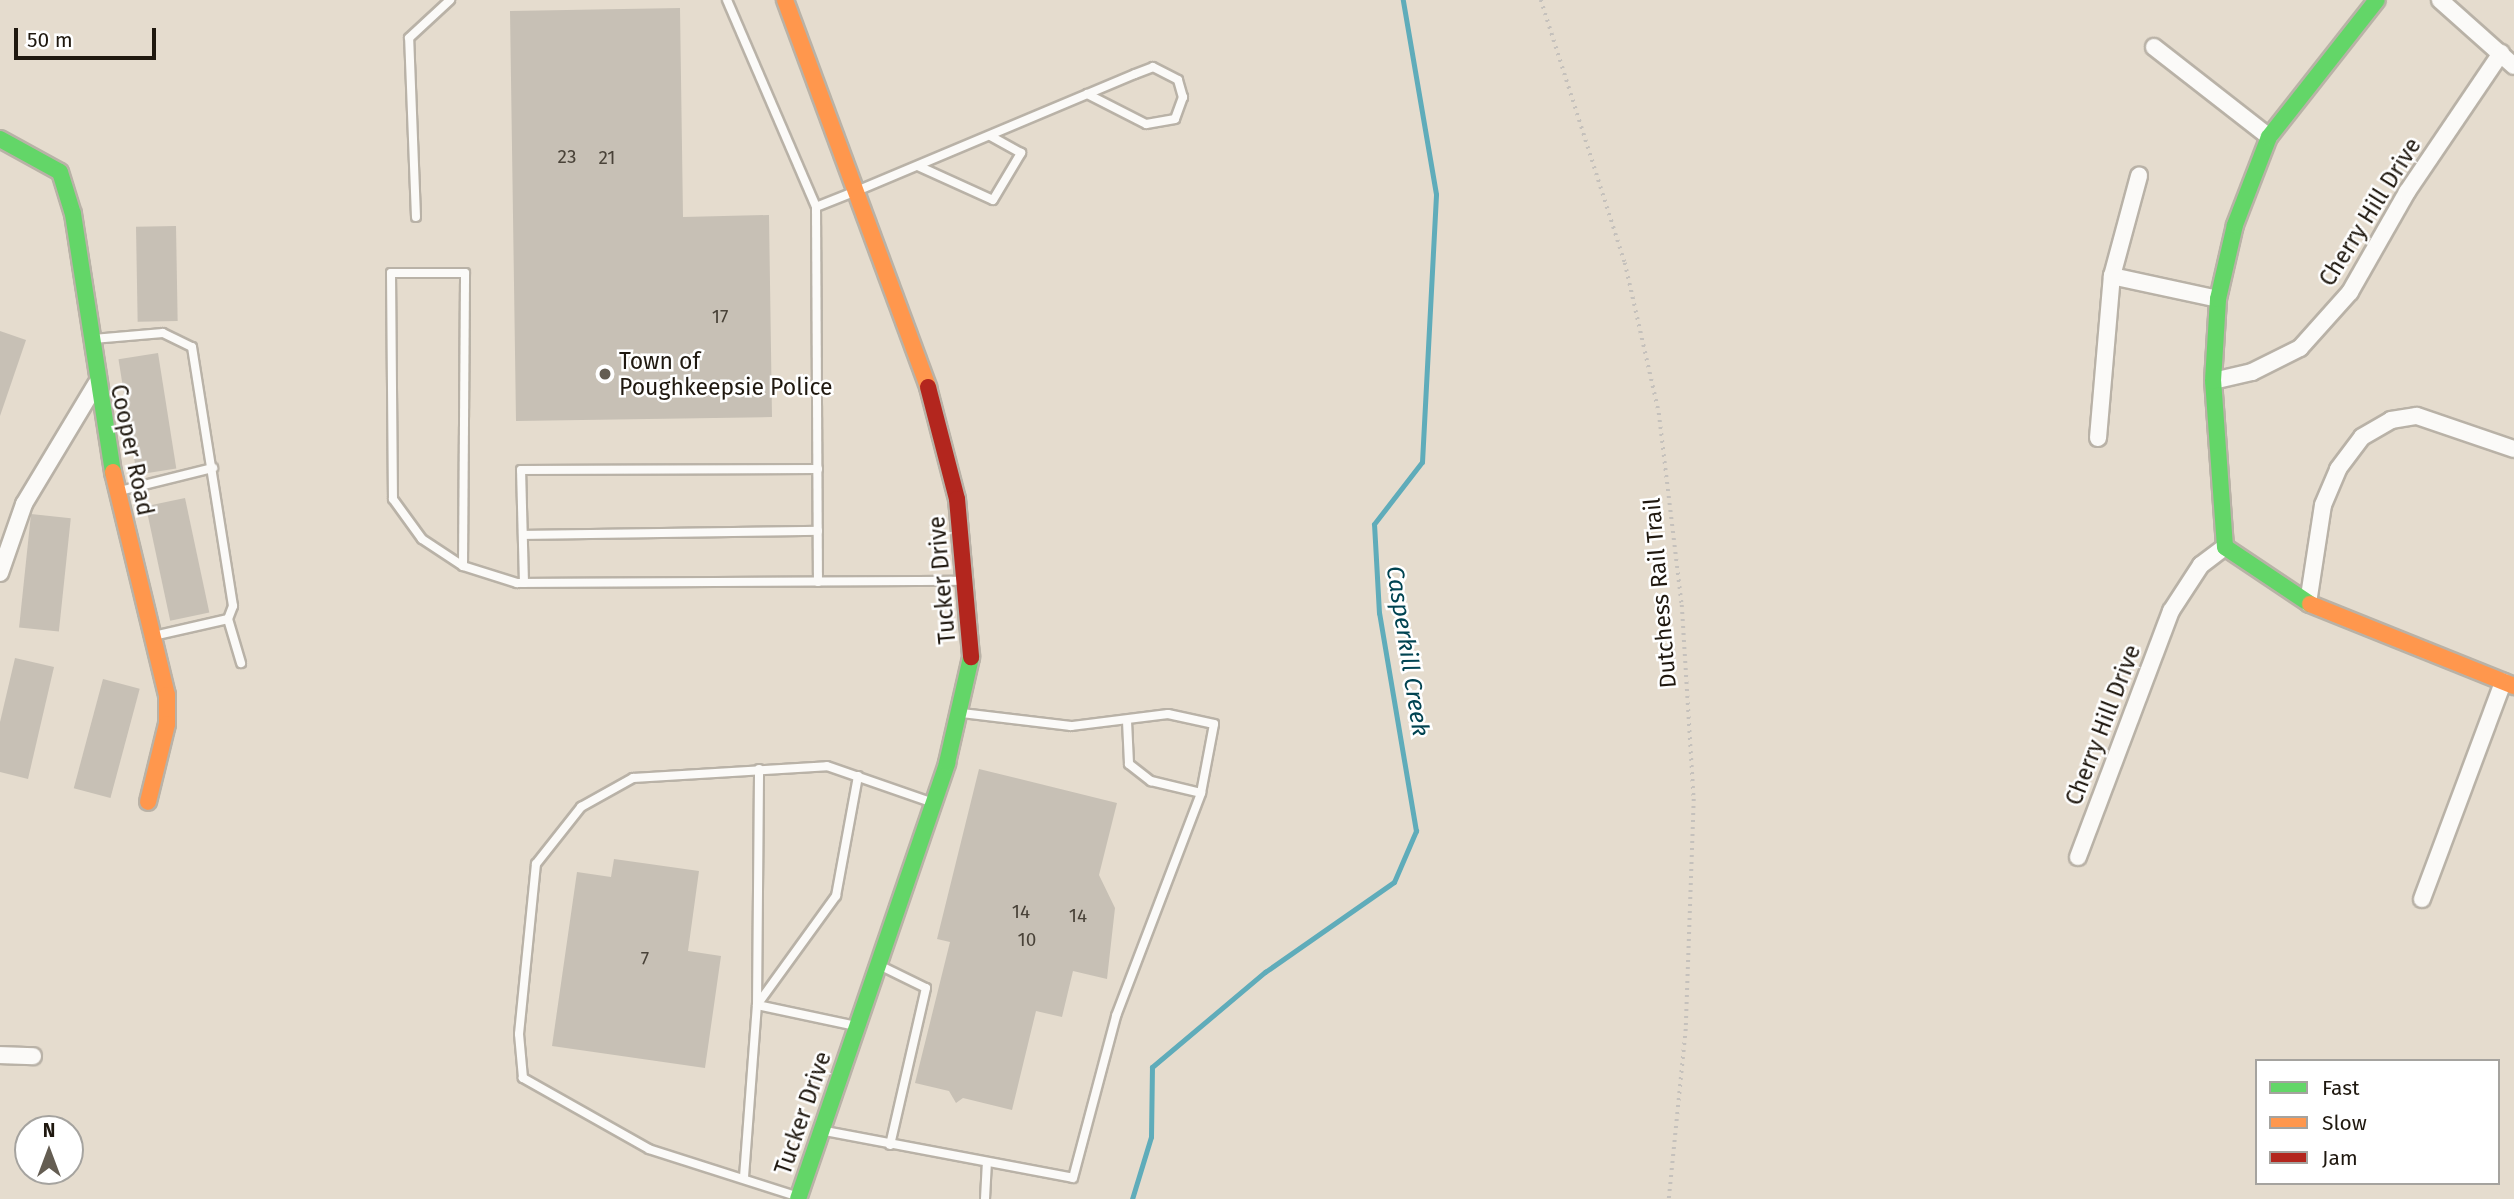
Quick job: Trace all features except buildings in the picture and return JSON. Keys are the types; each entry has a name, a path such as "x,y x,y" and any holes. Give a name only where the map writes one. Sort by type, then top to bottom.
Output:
{"street":[{"name":"Tucker Drive","path":"785,0 859,191 937,413 969,581 973,640 961,713 933,803 798,1198"},
{"path":"2378,0 2269,137 2247,184 2218,299 2213,380 2225,547 2308,603 2509,684 2422,900"},
{"path":"2440,0 2514,66"},
{"path":"2154,47 2269,137"},
{"name":"Cherry Hill Drive","path":"2213,380 2252,372 2300,348 2350,292 2407,192 2501,54"},
{"name":"Cooper Road","path":"0,139 65,179 87,340 167,724 148,802"},
{"path":"2098,438 2112,276 2139,176"},
{"path":"2112,276 2218,299"},
{"path":"0,573 24,504 96,384"},
{"path":"2308,603 2323,505 2338,469 2362,437 2380,424 2417,416 2514,449"},
{"name":"Cherry Hill Drive","path":"2078,857 2171,611 2201,565 2225,547"},
{"path":"0,1055 33,1056"}],"lane":[{"path":"416,217 409,38 450,0"},
{"path":"727,0 816,207 818,582"},
{"path":"816,207 859,191 1087,94 1153,67 1178,80 1183,97 1175,119 1146,124 1087,94"},
{"path":"918,166 993,200 1020,153 989,136"},
{"path":"463,565 465,273 391,273 390,483 406,522 463,565 524,583 969,581"},
{"path":"87,340 163,333 188,342 233,589 228,619 241,663"},
{"path":"117,491 213,468"},
{"path":"524,583 521,470 818,469"},
{"path":"523,535 818,531"},
{"path":"151,637 228,619"},
{"path":"822,1130 987,1166 1073,1178 1116,1016 1201,793 1214,724 1168,713 1127,721 1071,726 961,713"},
{"path":"1127,721 1129,764 1151,781 1201,793"},
{"path":"798,1198 744,1177 649,1149 523,1078 519,1034 536,864 548,841 581,807 633,778 827,766 933,803"},
{"path":"744,1177 757,1005 759,769"},
{"path":"757,1005 836,896 858,776"},
{"path":"878,965 926,988 890,1145"},
{"path":"757,1005 858,1026"},
{"path":"985,1199 987,1166"}],"path":[{"name":"Dutchess Rail Trail","path":"1541,0 1625,263 1660,413 1682,605 1694,799 1686,1029 1669,1199"}],"waterway":[{"name":"Casperkill Creek","path":"1132,1199 1151,1137 1152,1067 1265,972 1394,882 1416,831 1379,613 1374,524 1422,462 1436,194 1403,0"}],"traffic: fast":[{"path":"2310,604 2225,547 2213,381 2218,299 2235,225 2269,137 2377,0"},
{"path":"0,139 60,172 73,214 113,472"},
{"path":"798,1199 947,763 971,657"}],"traffic: slow":[{"path":"785,0 928,387"},
{"path":"113,472 167,695 167,724 148,802"},
{"path":"2310,604 2514,686"}],"traffic: jam":[{"path":"928,387 957,499 971,657"}],"place":[{"name":"Town of Poughkeepsie Police","path":"605,374"}]}
